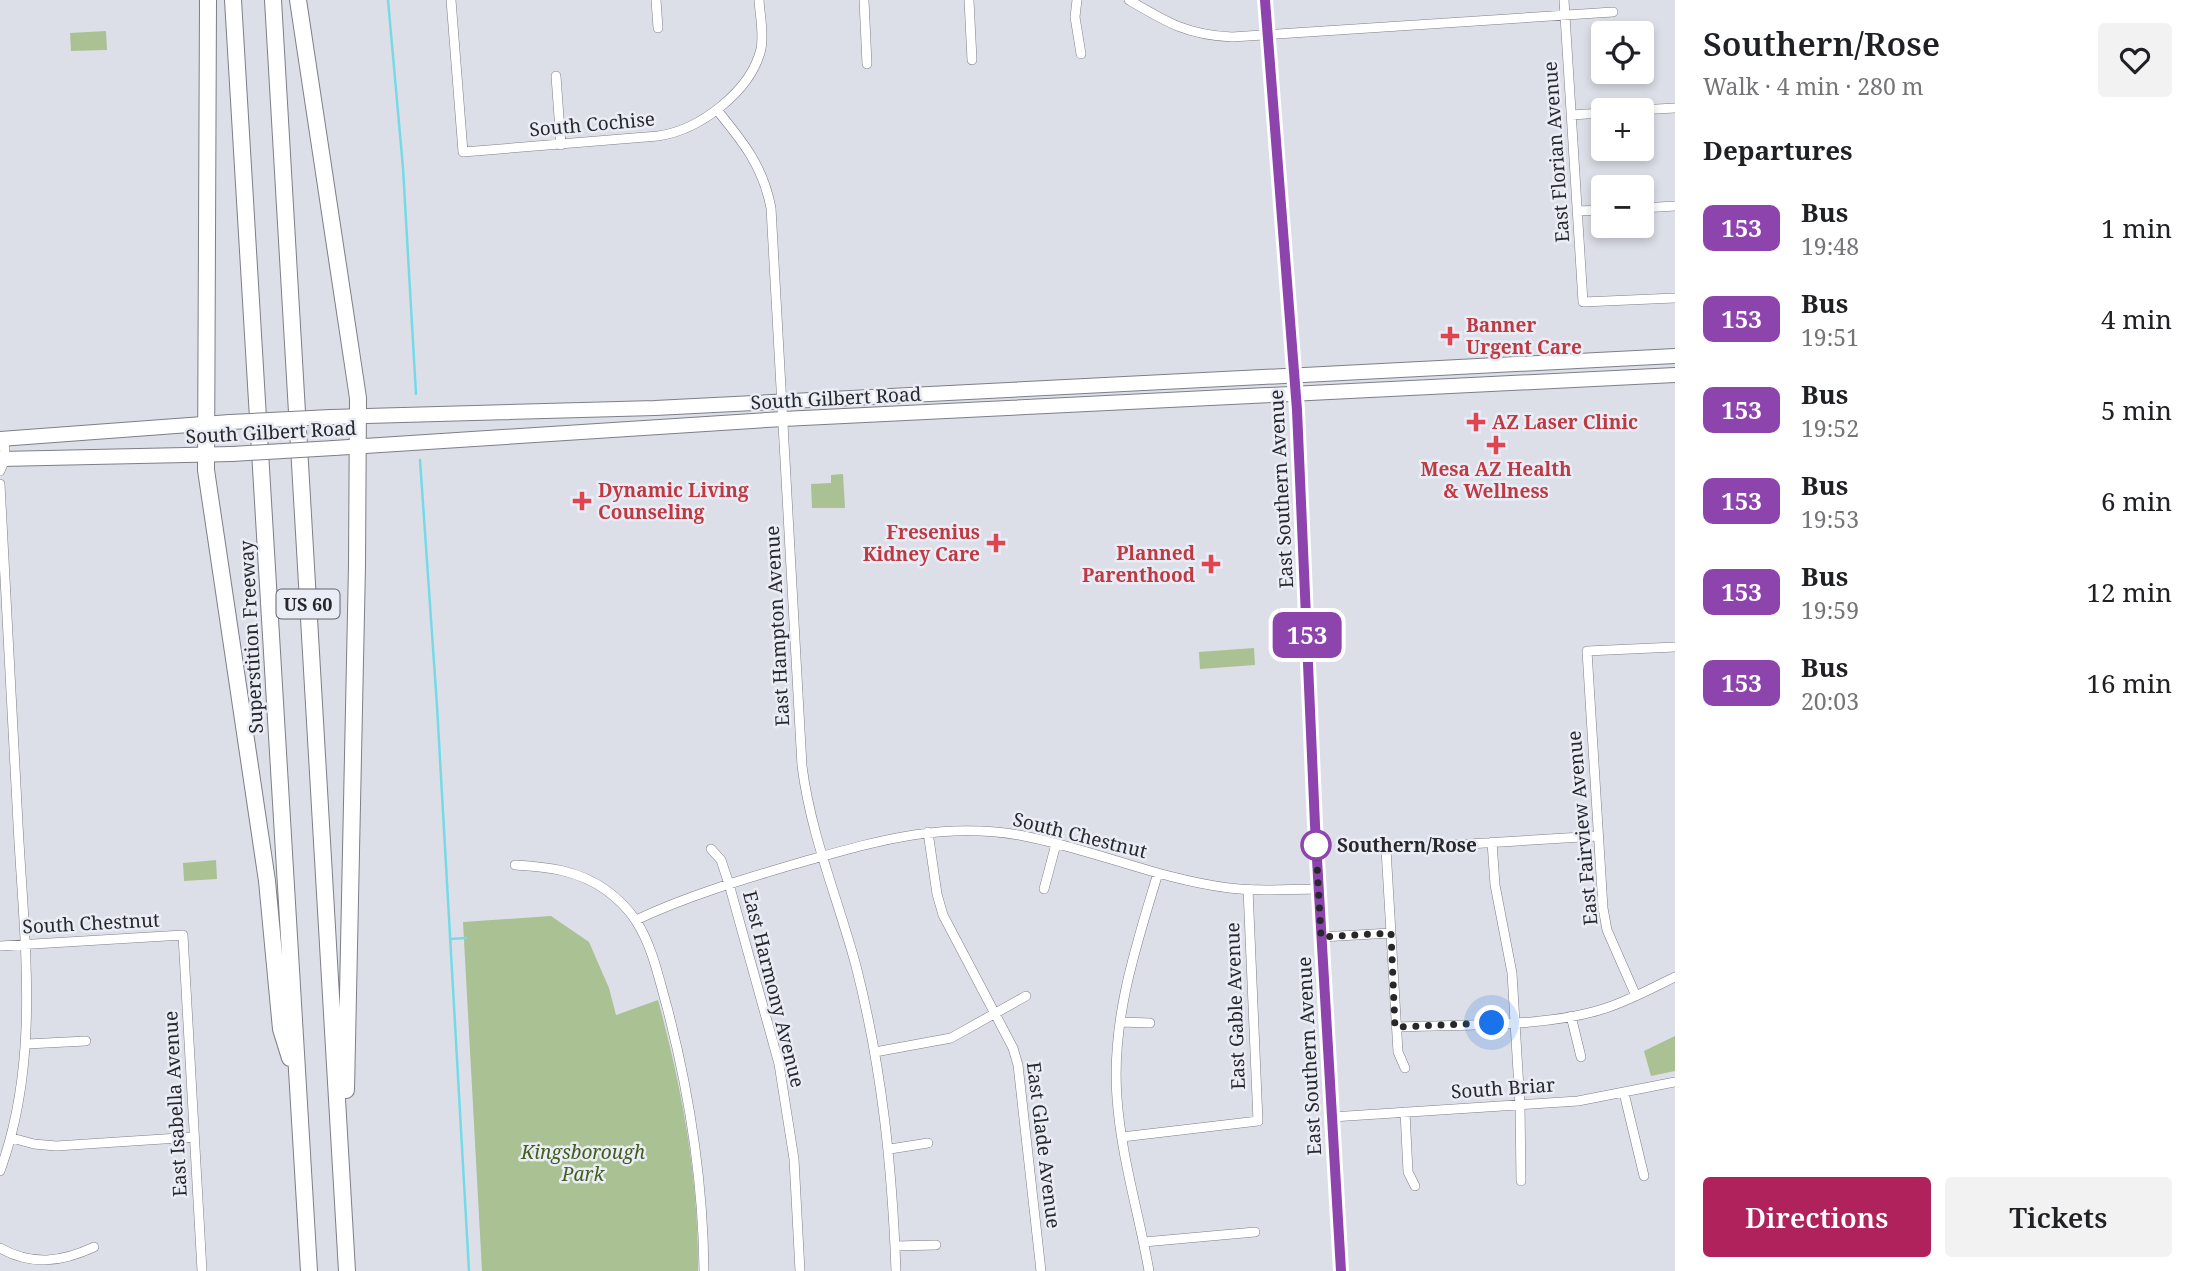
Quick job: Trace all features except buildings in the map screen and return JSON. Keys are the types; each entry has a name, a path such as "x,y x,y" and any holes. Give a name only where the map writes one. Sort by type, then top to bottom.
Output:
{"highway":[{"path":"208,0 206,470 265,867 281,1029 298,1084"},
{"name":"Superstition Freeway","path":"233,0 309,1271"},
{"name":"US 60","path":"273,0 347,1271"},
{"path":"298,0 358,398 344,1208"}],"main road":[{"name":"East Southern Avenue","path":"1265,0 1296,396 1321,937 1341,1271"},
{"name":"South Gilbert Road","path":"2,439 230,422 782,401 1675,356"},
{"path":"1531,363 1536,383"},
{"name":"South Gilbert Road","path":"2,463 232,454 783,419 1296,396 1675,375"}],"street":[{"name":"South Cochise","path":"451,0 463,152 678,133 717,110"},
{"path":"656,0 658,28"},
{"path":"717,110 756,65 762,40 760,0"},
{"path":"864,0 867,65"},
{"path":"969,0 972,60"},
{"path":"1076,0 1075,17 1081,54"},
{"path":"1129,0 1179,27 1202,35 1268,35 1613,12"},
{"name":"East Florian Avenue","path":"1564,0 1583,302 1675,298"},
{"path":"556,76 561,145"},
{"path":"1654,109 1675,108"},
{"name":"East Hampton Avenue","path":"717,110 753,157 768,191 772,221 802,766 808,805 855,964 875,1052 890,1149 896,1271"},
{"path":"1571,115 1591,114"},
{"path":"1654,207 1675,206"},
{"path":"1577,211 1591,210"},
{"path":"2,439 2,463"},
{"path":"0,484 25,944 27,1044 12,1138 0,1171"},
{"name":"East Fairview Avenue","path":"1636,996 1607,930 1598,836 1587,652 1675,646"},
{"name":"South Chestnut","path":"636,920 685,898 729,884 872,842 928,832 1017,835 1217,886 1248,890 1319,889"},
{"name":"East Glade Avenue","path":"928,832 937,894 943,915 996,1014 1013,1048 1018,1065 1041,1271"},
{"path":"1405,1068 1398,1052 1395,1027 1386,849 1598,836"},
{"path":"1492,842 1495,885 1512,973 1520,1105 1521,1181"},
{"path":"1044,889 1056,844"},
{"name":"East Harmony Avenue","path":"711,849 721,860 729,884 779,1065 794,1159 800,1271"},
{"path":"515,865 556,868 573,873 608,891 636,920 662,991 691,1112 702,1196 704,1271"},
{"path":"1149,1271 1116,1095 1120,1022 1130,965 1158,873"},
{"name":"East Gable Avenue","path":"1122,1137 1258,1121 1248,890"},
{"path":"1321,937 1391,933"},
{"name":"South Chestnut","path":"0,946 183,935"},
{"name":"East Isabella Avenue","path":"183,935 202,1271"},
{"path":"1395,1027 1571,1016 1605,1009 1675,977"},
{"path":"875,1052 951,1038 1026,996"},
{"path":"1571,1016 1581,1057"},
{"path":"1120,1022 1150,1023"},
{"path":"27,1044 86,1041"},
{"name":"South Briar","path":"1332,1116 1578,1101 1675,1082"},
{"path":"1624,1093 1644,1176"},
{"path":"1405,1112 1408,1172 1415,1186"},
{"path":"12,1138 57,1146 194,1138"},
{"path":"890,1149 928,1143"},
{"path":"1144,1242 1255,1232"},
{"path":"895,1246 936,1245"},
{"path":"0,1248 29,1259 50,1261 72,1257 94,1247"}],"green space":[{"path":"106,31 107,50 71,51 70,33"},
{"path":"843,474 845,508 812,508 811,484 831,483 831,475"},
{"path":"1254,648 1255,665 1200,669 1199,652"},
{"path":"216,860 217,879 184,881 183,863"},
{"name":"Kingsborough Park","path":"551,916 589,942 609,988 616,1015 658,1000 675,1067 687,1134 696,1202 698,1271 482,1271 463,922"},
{"path":"1675,1036 1675,1071 1651,1076 1644,1051"}],"waterway":[{"path":"388,0 403,168 416,394"},
{"path":"420,460 437,706 469,1271"},
{"path":"450,939 466,938"}],"bus line":[{"name":"153","path":"1265,0 1297,410 1315,825 1341,1271"}],"place":[{"name":"Banner Urgent Care","path":"1450,336"},
{"name":"AZ Laser Clinic","path":"1476,422"},
{"name":"Mesa AZ Health & Wellness","path":"1496,445"},
{"name":"Dynamic Living Counseling","path":"582,501"},
{"name":"Fresenius Kidney Care","path":"996,543"},
{"name":"Planned Parenthood","path":"1211,564"},
{"name":"Southern/Rose","path":"1316,845"}],"route":[{"path":"1316,845 1321,937 1391,933 1395,1027 1492,1023"}]}
